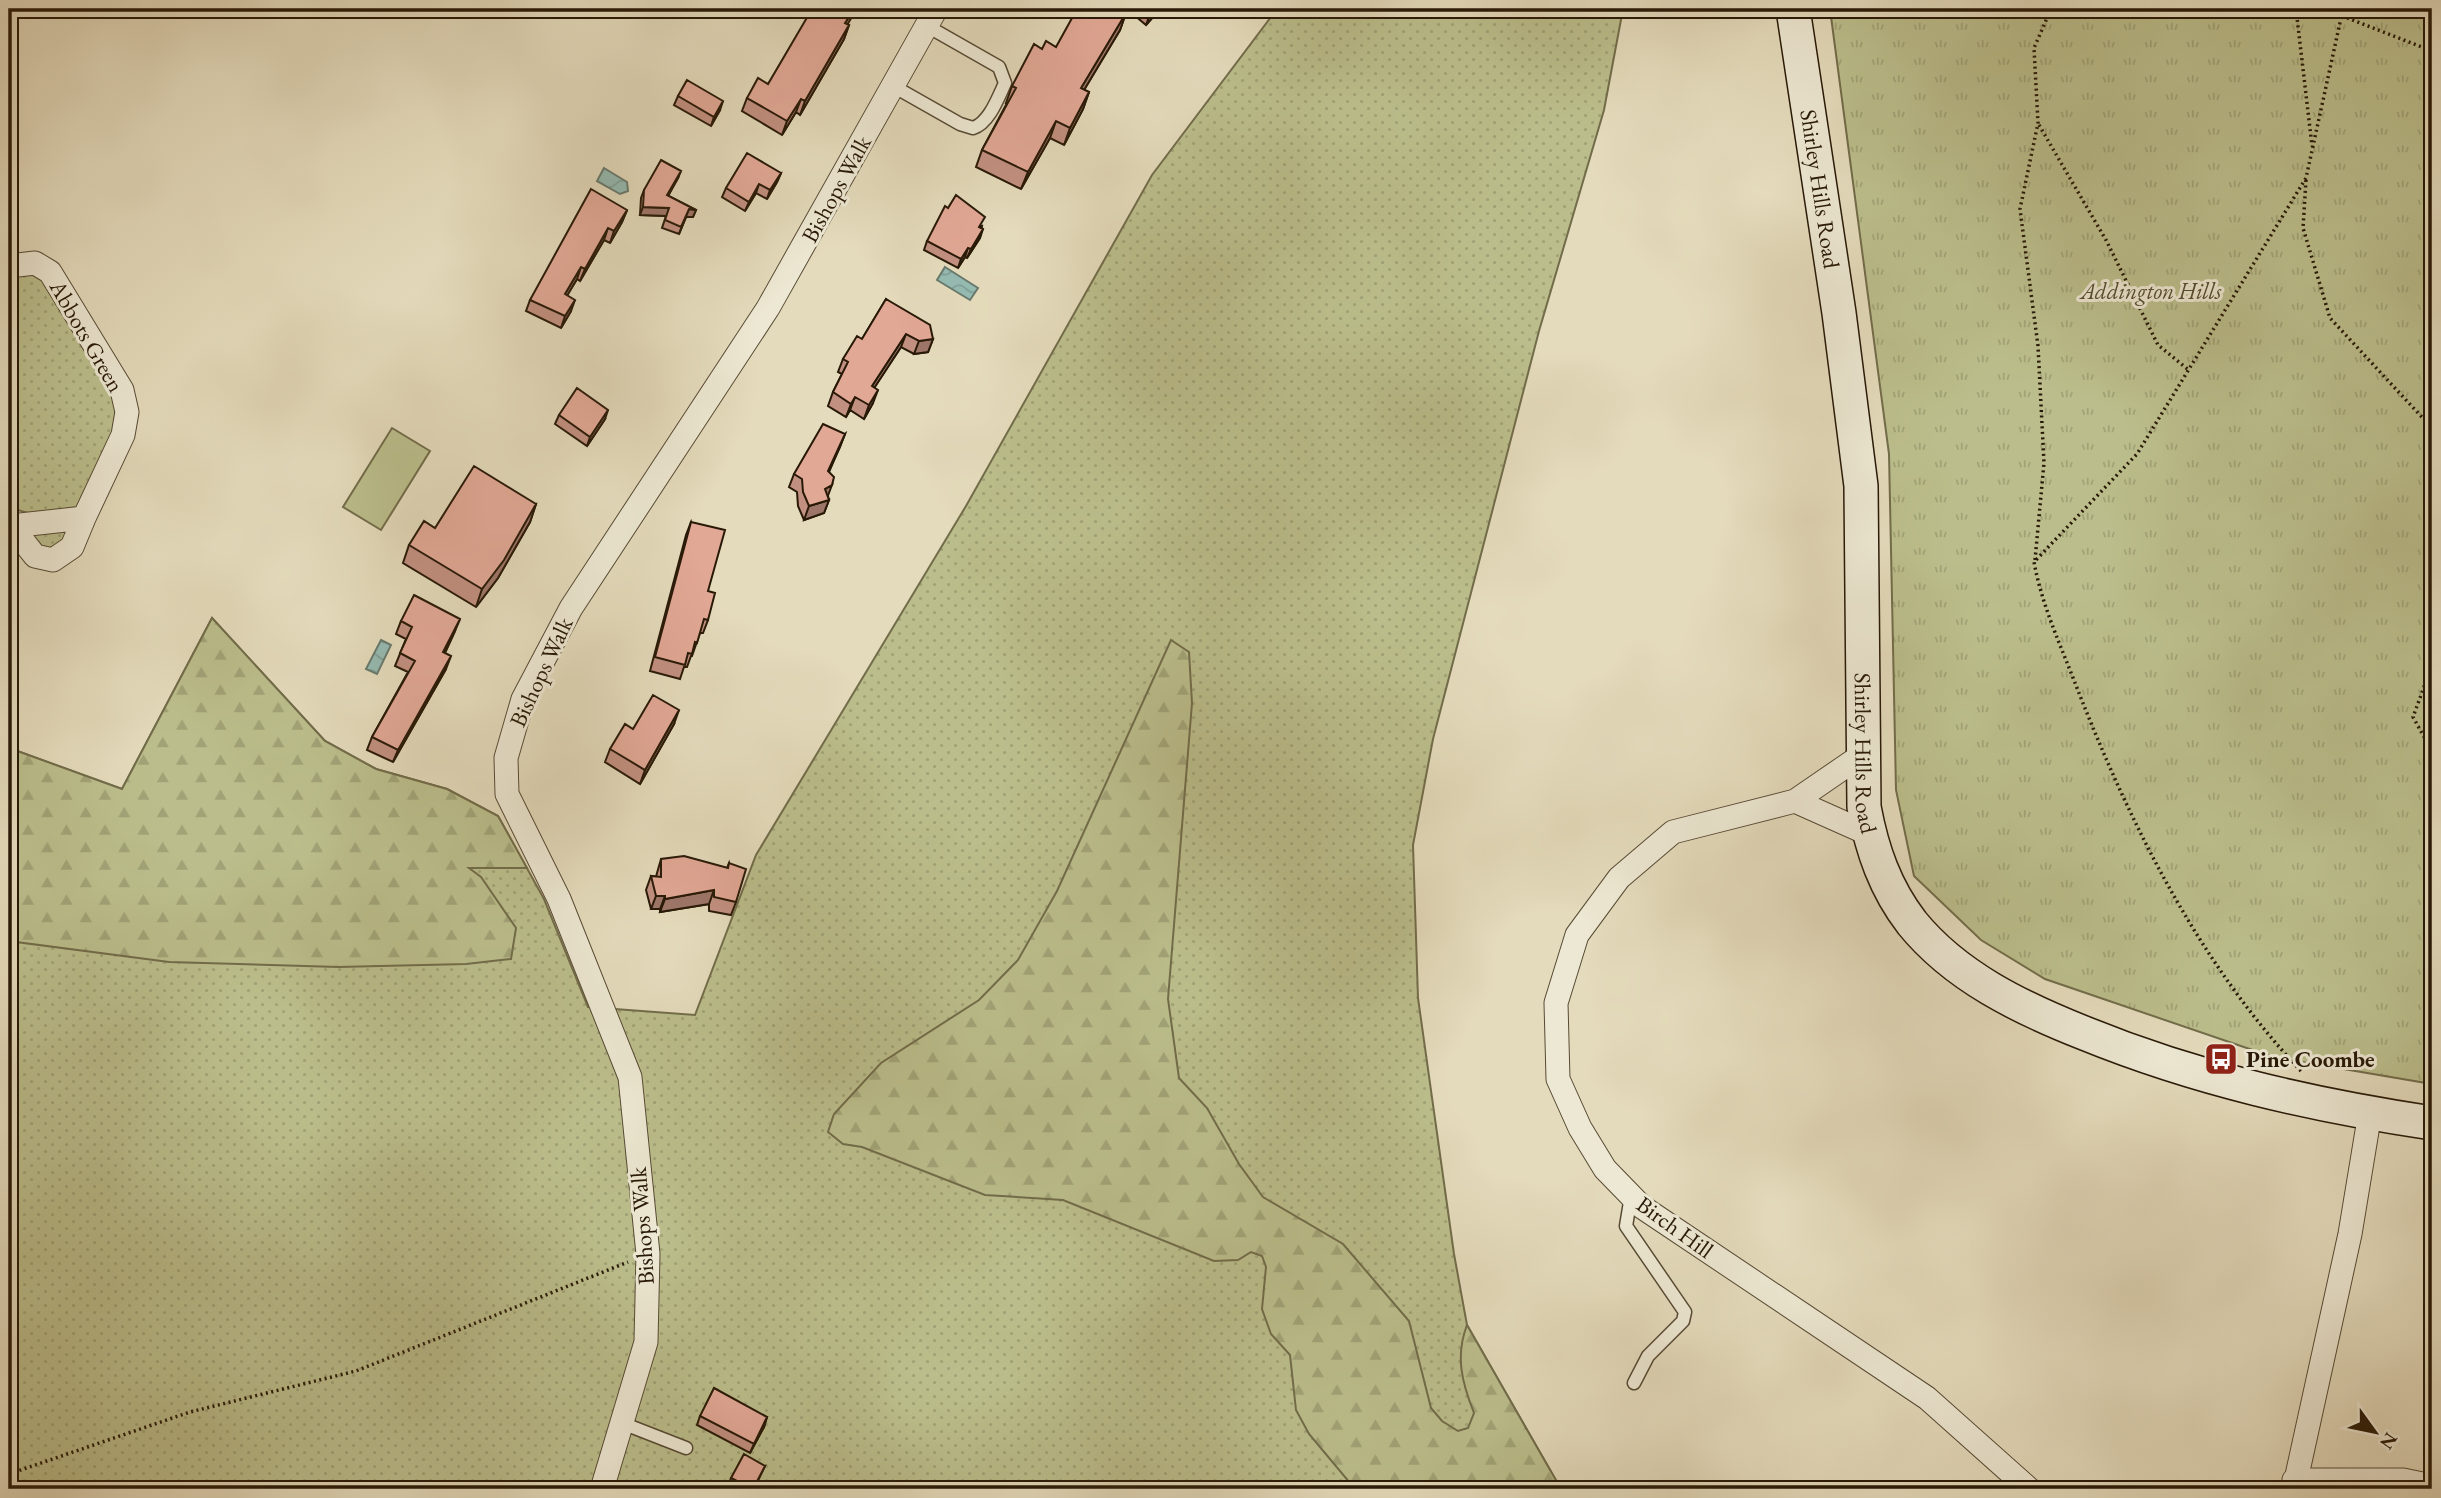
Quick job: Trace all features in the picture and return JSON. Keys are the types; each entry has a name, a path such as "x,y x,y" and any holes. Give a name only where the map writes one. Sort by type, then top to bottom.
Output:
{"street":[{"name":"Shirley Hills Road","path":"1793,9 1839,313 1861,486 1864,539 1862,755 1869,834 1880,869 1913,924 1972,977 2015,1003 2159,1062 2259,1090 2432,1123"},
{"name":"Bishops Walk","path":"602,1489 646,1342 648,1254 630,1077 559,899 507,794 506,758 523,699 570,608 768,308 931,17"},
{"name":"Abbots Green","path":"9,266 34,263 50,272 122,390 127,412 123,435 72,547 54,560 35,556 10,524"},
{"name":"Abbots Green","path":"10,524 84,518"},
{"name":"Birch Hill","path":"1862,755 1796,801 1674,832 1619,878 1577,935 1556,1003 1558,1079 1580,1128 1605,1169 1642,1207 1927,1398 2029,1489"},
{"path":"1796,801 1869,834"},
{"path":"2370,1113 2350,1234 2294,1485 2403,1480 2432,1486"}],"lane":[{"path":"893,86 960,124 973,128 986,118 1000,94 1005,83 999,67 931,17"},
{"path":"1631,1196 1626,1226 1685,1312 1683,1321 1648,1356 1634,1383"},
{"path":"622,1423 686,1448"}],"path":[{"path":"2052,9 2034,48 2038,123 2020,209 2038,346 2044,463 2034,562 2040,593 2088,716 2150,856 2235,994 2308,1079"},
{"path":"2296,9 2312,149"},
{"path":"2343,9 2306,178 2303,228 2330,318 2432,428"},
{"path":"2342,16 2432,51"},
{"path":"2038,123 2106,240 2158,345 2190,371"},
{"path":"2034,562 2137,454 2306,178"},
{"path":"2432,665 2413,717 2432,751"},
{"path":"9,1474 190,1412 356,1371 648,1254"}],"green space":[{"path":"1277,9 1623,9 1604,110 1539,331 1433,739 1413,845 1418,998 1454,1254 1467,1325 1561,1489 9,1489 9,748 122,789 212,618 325,741 376,769 447,789 498,816 544,899 588,1007 695,1015 756,855 966,506 1152,175"},
{"name":"Addington Hills","path":"1830,9 2432,9 2432,1084 2273,1057 2045,979 1981,940 1914,876 1896,790 1889,454"},
{"path":"31,273 45,279 113,392 115,408 106,452 78,507 52,514 34,514 9,506 9,277"},
{"path":"392,428 430,451 381,530 343,507"},
{"path":"64,529 70,535 61,548 35,548 29,532"},
{"path":"212,618 325,741 376,769 447,789 498,816 527,868 469,868 481,877 516,928 511,959 466,964 338,967 169,962 9,941 9,748 122,789"},
{"path":"1171,640 1189,652 1192,703 1168,999 1179,1078 1207,1108 1239,1164 1263,1197 1343,1244 1409,1321 1431,1408 1442,1421 1458,1431 1468,1428 1474,1413 1466,1391 1461,1359 1467,1325 1561,1489 1355,1489 1309,1434 1296,1410 1290,1355 1271,1334 1262,1309 1266,1267 1262,1256 1251,1252 1238,1260 1214,1261 1063,1200 985,1195 862,1147 843,1144 828,1132 834,1114 881,1063 979,1000 1018,960 1057,891"}],"water":[{"path":"604,168 627,182 628,191 620,194 597,181"},
{"path":"945,267 978,288 970,300 937,280"},
{"path":"381,640 391,645 377,674 366,669"}],"building":[{"path":"812,9 828,13 830,9 854,9 845,23 849,25 805,101 801,99 787,121 747,98 758,78 768,84"},
{"path":"1077,9 1117,9 1126,13 1081,88 1089,92 1070,128 1056,121 1028,172 982,150 1016,88 1012,86 1034,44 1042,49 1046,41 1056,47"},
{"path":"687,80 723,101 714,117 678,96"},
{"path":"747,153 781,173 770,190 759,184 749,202 726,188"},
{"path":"661,160 681,171 667,195 696,210 689,209 681,227 665,220 669,208 643,207 644,190"},
{"path":"591,189 627,210 614,231 608,228 585,269 581,267 565,294 575,300 565,316 530,300"},
{"path":"956,195 985,217 979,227 983,229 971,249 968,248 961,259 927,241 945,206 948,208"},
{"path":"886,299 930,325 933,339 919,341 906,334 872,386 878,390 869,405 855,397 851,404 833,392 848,362 843,359 857,336 862,339"},
{"path":"577,388 608,410 590,437 559,415"},
{"path":"823,424 845,434 828,471 834,477 832,485 825,489 829,500 809,506 803,492 802,479 794,474"},
{"path":"474,466 536,504 504,560 482,589 409,545 424,521 435,528"},
{"path":"691,522 725,530 708,591 715,593 708,620 704,619 697,643 695,642 692,654 688,653 685,665 655,657"},
{"path":"414,595 460,619 443,652 451,656 398,750 372,737 415,661 400,653 412,627 401,621"},
{"path":"653,695 679,710 645,770 610,749 625,724 633,729"},
{"path":"684,856 728,868 729,863 746,869 736,902 714,897 714,890 665,899 665,896 656,896 651,876 661,877 661,859"},
{"path":"714,1388 767,1417 754,1444 700,1416"},
{"path":"744,1454 765,1466 753,1489 731,1478"}],"place":[{"name":"Pine Coombe","path":"2221,1059"}]}
